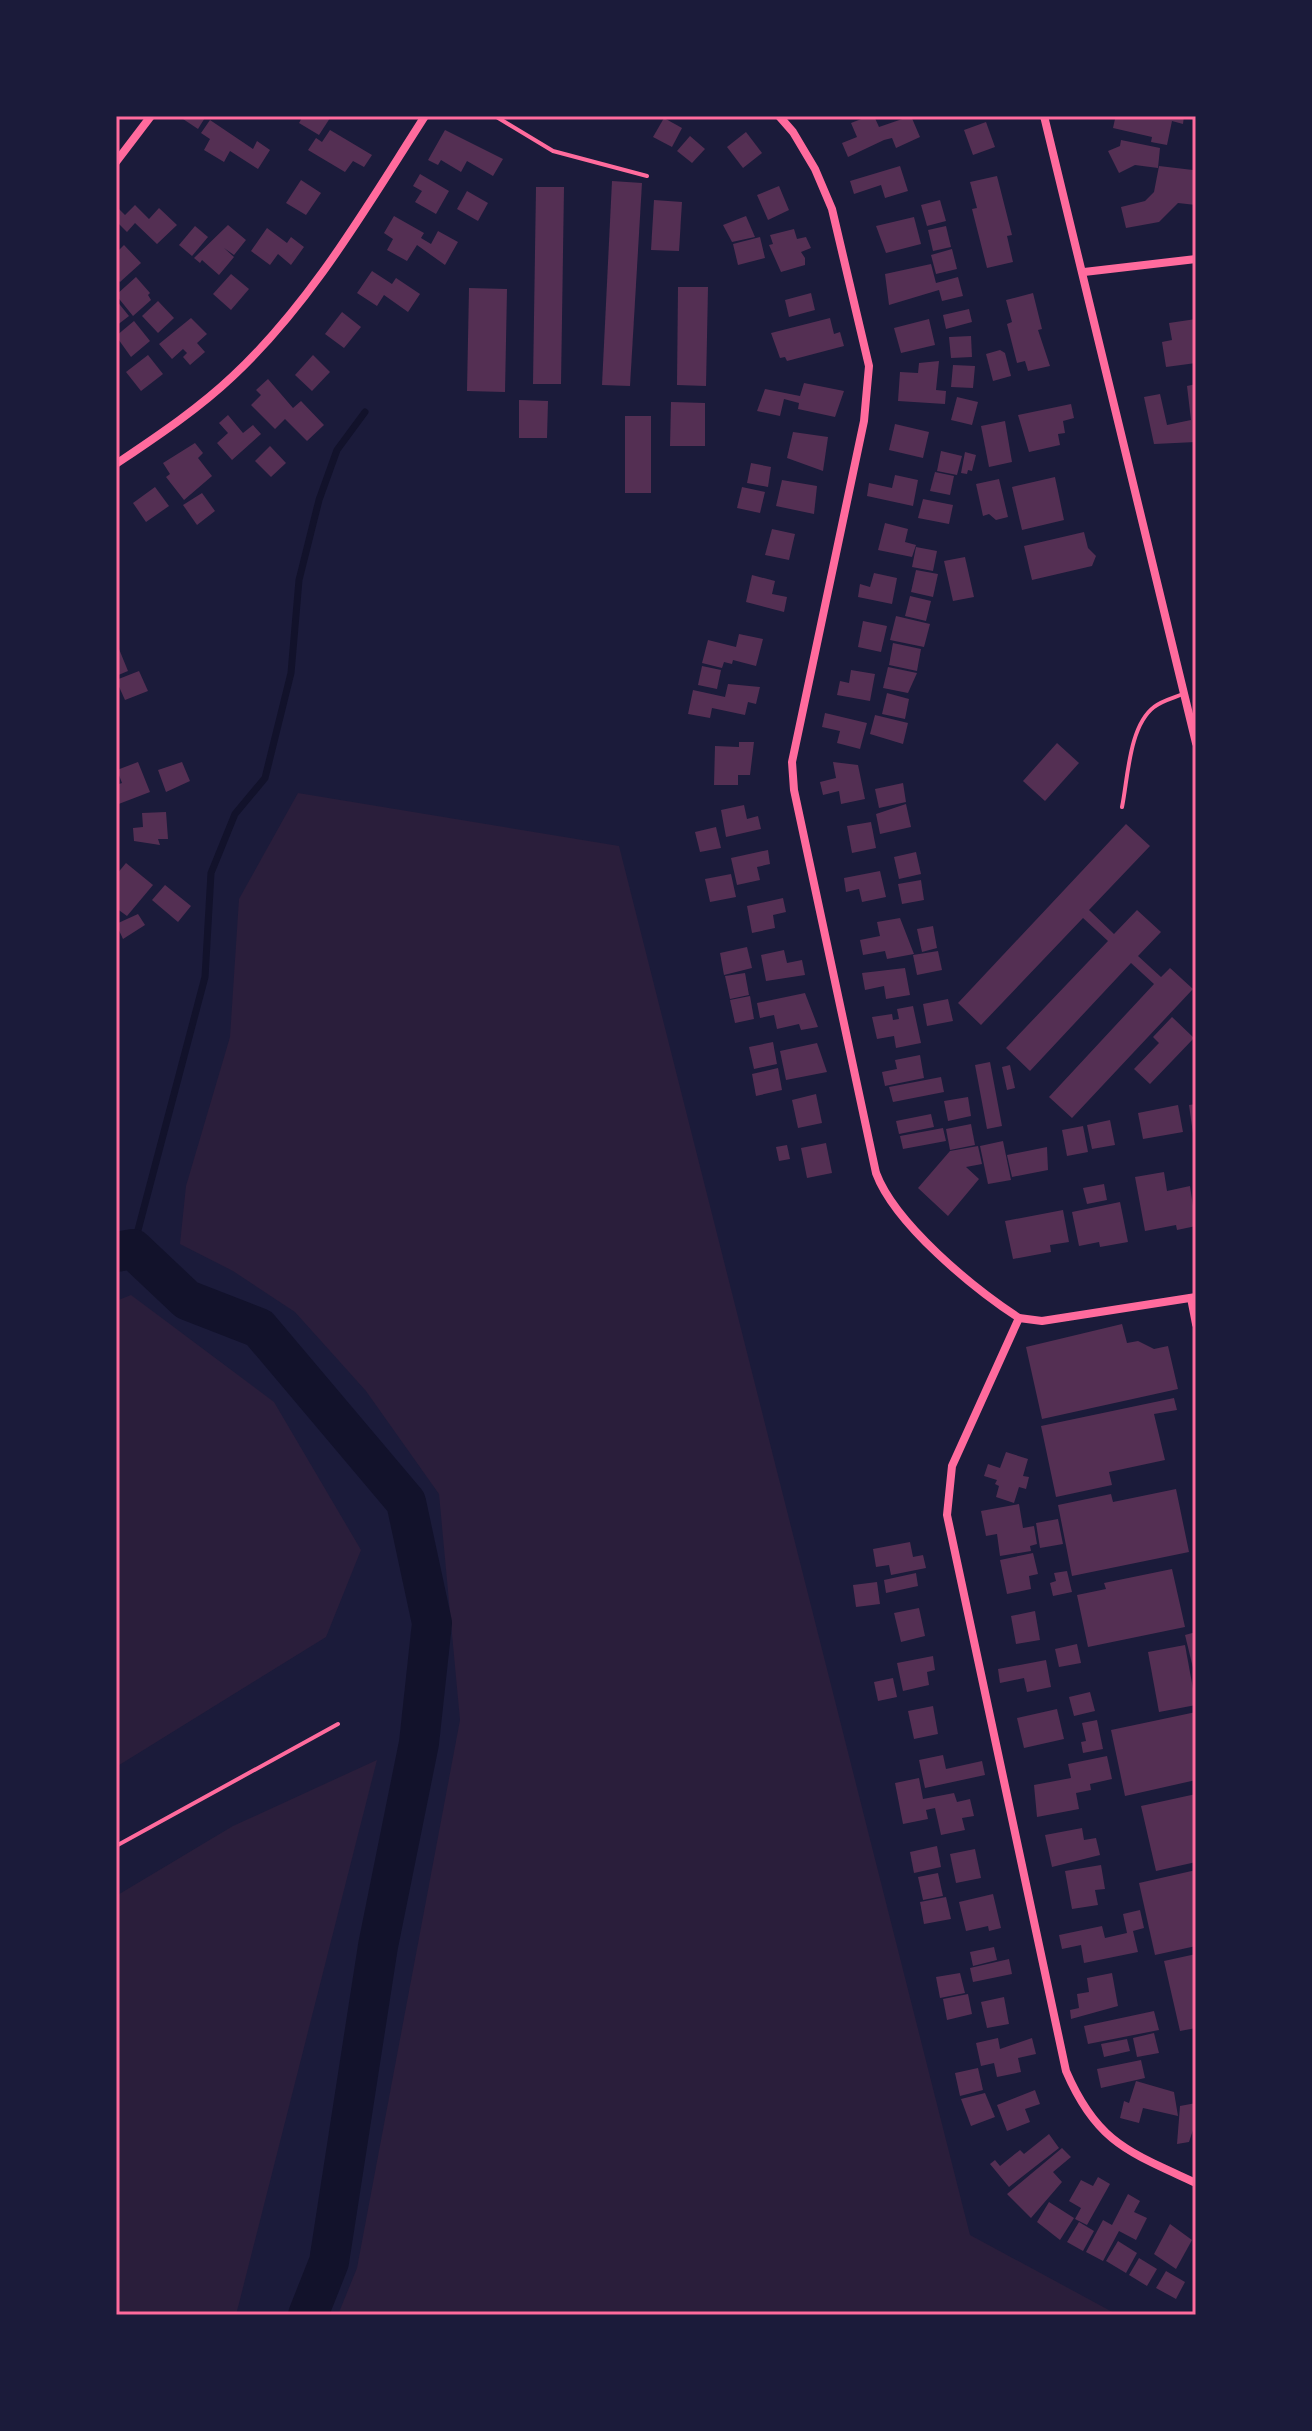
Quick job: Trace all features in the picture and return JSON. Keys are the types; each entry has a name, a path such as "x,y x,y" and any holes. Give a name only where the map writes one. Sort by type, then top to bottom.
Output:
{"street":[{"path":"116,162 151,116"},
{"path":"116,464 175,424 234,375 296,306 334,257 425,116"},
{"path":"779,116 793,132 815,169 832,209 869,366 864,421 793,745 794,790 882,1188 891,1204 922,1237 1019,1318 1042,1321 1193,1298 1196,1324"},
{"path":"1044,116 1196,743"},
{"path":"1084,272 1196,259"},
{"path":"1019,1318 952,1466 947,1515 1066,2071 1094,2122 1117,2145 1196,2183"}],"lane":[{"path":"495,116 553,151 647,176"},
{"path":"1122,807 1136,739 1144,718 1157,704 1185,693"}],"path":[{"path":"116,1846 338,1724"}],"shaded area":[{"path":"298,793 619,846 970,2235 1118,2315 338,2315 357,2268 460,1720 439,1494 366,1391 295,1312 233,1271 180,1244 186,1186 230,1037 239,899"},
{"path":"131,1295 274,1402 361,1550 326,1637 116,1767 116,1301"},
{"path":"377,1760 236,2315 116,2315 116,1896 233,1826"}],"building":[{"path":"185,116 206,116 198,129 183,119"},
{"path":"303,116 330,118 319,135 299,123"},
{"path":"874,116 879,127 911,116 920,137 896,148 892,138 884,140 848,157 842,143 857,137 851,123"},
{"path":"1108,116 1184,116 1183,124 1172,121 1167,145 1151,142 1152,137 1113,128 1115,119"},
{"path":"664,118 682,128 672,147 653,137"},
{"path":"210,120 253,149 257,141 270,150 258,169 230,151 224,162 204,150 210,139 201,133"},
{"path":"986,122 995,147 973,155 964,130"},
{"path":"330,130 372,155 364,167 353,161 345,172 308,150 316,138 322,142"},
{"path":"445,130 503,159 493,176 467,161 461,172 441,160 438,165 428,160"},
{"path":"746,132 762,153 743,168 727,147"},
{"path":"690,136 705,149 692,163 677,151"},
{"path":"1121,140 1160,148 1158,168 1135,165 1119,173 1108,151 1120,146"},
{"path":"900,166 908,191 885,198 881,185 854,194 850,181"},
{"path":"1159,166 1193,170 1196,205 1178,203 1159,222 1126,228 1121,207 1145,201 1154,192"},
{"path":"420,174 449,191 436,214 415,202 422,191 413,186"},
{"path":"997,176 1012,235 1007,236 1013,262 987,268 972,209 977,208 970,182"},
{"path":"301,180 321,193 306,215 286,203"},
{"path":"612,181 642,183 630,386 602,385"},
{"path":"779,186 789,210 768,220 757,195"},
{"path":"536,187 564,187 561,384 533,384"},
{"path":"467,191 488,203 478,221 457,209"},
{"path":"654,200 682,202 679,251 651,250"},
{"path":"940,200 946,221 927,226 921,205"},
{"path":"135,205 149,219 159,208 177,225 157,244 135,223 127,232 116,221 116,213 119,209 125,215"},
{"path":"394,216 424,233 421,238 431,244 438,231 458,242 445,265 417,245 407,261 387,250 393,239 384,233"},
{"path":"746,216 755,237 732,242 723,225"},
{"path":"914,217 921,244 886,253 876,226"},
{"path":"228,225 246,240 234,255 224,248 234,257 219,275 202,260 200,263 194,258"},
{"path":"195,226 208,237 192,256 179,245"},
{"path":"946,226 951,247 933,251 928,230"},
{"path":"267,228 287,243 291,237 304,247 291,265 278,254 270,265 251,251"},
{"path":"794,229 797,239 806,237 811,248 801,252 805,265 781,272 769,245 773,244 770,235"},
{"path":"760,237 765,258 738,265 733,244"},
{"path":"124,245 141,263 120,282 116,278 116,253"},
{"path":"952,249 957,269 936,274 931,255"},
{"path":"931,264 936,283 958,277 963,296 942,301 939,290 889,305 885,274"},
{"path":"372,271 392,284 396,278 420,294 408,312 384,295 377,306 357,293"},
{"path":"231,274 249,289 231,310 213,294"},
{"path":"136,277 150,293 151,300 133,316 116,295"},
{"path":"678,287 708,287 706,386 677,385"},
{"path":"469,288 507,289 505,392 467,391"},
{"path":"811,293 815,310 789,317 785,300"},
{"path":"1033,293 1042,329 1038,330 1050,366 1028,371 1025,361 1017,363 1007,324 1012,322 1006,300"},
{"path":"116,300 129,316 116,326"},
{"path":"158,301 174,318 158,333 142,316"},
{"path":"969,309 972,322 946,329 943,315"},
{"path":"342,312 361,327 344,348 325,334"},
{"path":"191,318 207,334 197,343 205,352 190,365 183,357 187,353 183,349 172,359 159,344"},
{"path":"830,318 834,334 840,332 844,346 787,361 785,357 780,358 771,333"},
{"path":"929,319 935,345 901,353 894,328"},
{"path":"1196,319 1196,363 1166,367 1162,342 1172,340 1169,323"},
{"path":"134,321 150,341 131,357 116,336"},
{"path":"971,336 972,357 951,358 949,337"},
{"path":"1000,350 1005,353 1011,376 993,381 986,354"},
{"path":"148,355 163,374 141,391 126,372"},
{"path":"313,355 330,372 312,391 295,375"},
{"path":"939,361 936,390 946,391 945,404 898,401 900,372 918,373 919,363"},
{"path":"953,365 975,366 973,388 951,387"},
{"path":"268,379 293,408 301,401 324,425 307,441 285,419 275,429 251,405 261,395 256,390"},
{"path":"804,383 844,391 835,417 798,409 799,403 784,399 780,416 757,411 765,389 800,396"},
{"path":"1196,384 1196,442 1154,444 1144,397 1160,394 1167,425 1191,420 1187,386"},
{"path":"957,397 978,402 972,425 951,420"},
{"path":"519,400 548,401 547,438 519,438"},
{"path":"671,402 705,403 705,446 670,446"},
{"path":"1071,404 1074,418 1063,421 1065,433 1058,434 1060,445 1029,452 1018,415"},
{"path":"228,415 243,433 253,425 261,434 232,460 217,443 228,433 219,423"},
{"path":"625,416 651,416 651,493 625,493"},
{"path":"1005,421 1012,462 989,467 981,426"},
{"path":"895,424 929,432 923,458 889,450"},
{"path":"793,432 828,437 823,471 787,458"},
{"path":"195,443 203,453 198,458 212,476 184,500 166,477 170,474 163,463"},
{"path":"270,446 286,463 271,477 255,461"},
{"path":"941,451 962,456 957,475 937,471"},
{"path":"965,452 976,455 972,471 968,470 967,474 961,473"},
{"path":"751,463 771,467 768,487 747,483"},
{"path":"935,472 954,476 950,495 930,491"},
{"path":"895,475 918,480 913,506 867,496 869,483 892,488"},
{"path":"1055,477 1064,520 1022,530 1012,487"},
{"path":"999,479 1008,517 996,520 989,514 983,516 976,484"},
{"path":"782,480 817,486 814,514 776,506"},
{"path":"155,487 169,506 146,522 133,503"},
{"path":"742,487 765,492 760,513 737,508"},
{"path":"202,493 215,511 197,525 183,505"},
{"path":"923,499 953,505 949,524 918,518"},
{"path":"885,523 908,529 905,542 916,545 912,557 878,550"},
{"path":"772,529 795,534 789,560 765,555"},
{"path":"1084,532 1088,548 1096,556 1092,566 1032,580 1024,546"},
{"path":"916,547 937,551 933,571 912,567"},
{"path":"965,557 974,597 953,601 944,561"},
{"path":"916,570 938,574 933,597 911,592"},
{"path":"874,573 897,578 892,604 858,597 860,584 870,587"},
{"path":"752,575 775,581 772,594 787,597 784,612 746,602"},
{"path":"910,596 931,601 926,621 905,616"},
{"path":"896,616 930,624 924,647 890,640"},
{"path":"863,621 887,626 881,652 858,647"},
{"path":"739,634 763,639 756,666 733,660 732,664 724,662 722,668 702,663 708,640 736,647"},
{"path":"893,643 921,649 917,671 889,665"},
{"path":"119,649 128,671 116,676 116,651"},
{"path":"702,666 721,670 717,689 698,685"},
{"path":"888,667 917,673 908,693 883,688"},
{"path":"851,670 875,674 870,701 837,695 840,681 849,683"},
{"path":"139,671 148,691 125,700 116,680"},
{"path":"728,684 760,687 756,704 748,702 745,715 712,708 710,718 688,714 693,690 725,697"},
{"path":"887,693 909,699 905,719 882,714"},
{"path":"825,713 867,723 860,749 837,743 840,731 822,727"},
{"path":"875,715 908,723 903,744 870,734"},
{"path":"739,742 754,742 750,775 738,775 738,785 714,785 715,746 739,747"},
{"path":"1057,743 1079,763 1045,801 1023,781"},
{"path":"138,762 150,792 116,805 116,785 122,783 117,770"},
{"path":"182,762 190,781 166,792 158,770"},
{"path":"833,762 858,765 865,799 841,804 839,791 823,795 820,782 836,778"},
{"path":"903,783 906,802 879,808 875,789"},
{"path":"906,804 911,827 880,834 876,814"},
{"path":"744,805 747,819 758,816 761,829 726,837 721,810"},
{"path":"166,812 168,839 158,839 160,845 134,841 133,828 143,827 142,813"},
{"path":"871,822 876,848 852,853 847,826"},
{"path":"1126,824 1150,846 1089,910 1114,934 1137,910 1161,932 1138,956 1161,977 1170,968 1193,989 1072,1118 1049,1097 1154,984 1131,963 1030,1071 1006,1048 1108,941 1083,918 981,1025 958,1003"},
{"path":"716,827 721,848 700,852 695,832"},
{"path":"768,850 770,864 757,867 760,880 737,885 731,858"},
{"path":"916,852 921,874 899,879 894,857"},
{"path":"126,863 153,885 127,916 116,908 116,875"},
{"path":"880,871 886,897 862,902 859,889 846,892 844,878"},
{"path":"731,874 736,897 710,902 705,879"},
{"path":"921,880 924,900 902,904 898,884"},
{"path":"165,885 191,906 178,922 152,900"},
{"path":"783,898 786,912 773,915 775,928 752,933 747,906"},
{"path":"138,914 145,925 123,939 116,924"},
{"path":"900,918 914,954 887,959 885,951 863,955 860,940 880,936 877,922"},
{"path":"933,926 937,948 922,952 917,929"},
{"path":"747,947 752,968 724,975 720,953"},
{"path":"784,950 787,963 802,960 805,975 766,981 761,955"},
{"path":"938,951 942,970 917,975 913,955"},
{"path":"905,968 910,995 886,999 884,986 865,990 862,973"},
{"path":"745,973 749,995 730,999 725,976"},
{"path":"805,993 818,1027 801,1030 799,1024 777,1029 774,1015 760,1018 757,1003"},
{"path":"750,996 754,1019 735,1023 730,1000"},
{"path":"948,999 953,1021 927,1026 923,1004"},
{"path":"913,1006 921,1043 896,1048 894,1036 877,1039 872,1017 892,1014 893,1020 899,1019 897,1009"},
{"path":"1172,1017 1194,1038 1150,1084 1134,1069 1159,1043 1153,1037"},
{"path":"773,1042 777,1064 754,1069 749,1047"},
{"path":"817,1043 827,1072 786,1080 780,1051"},
{"path":"920,1055 924,1078 885,1086 882,1072 897,1069 895,1060"},
{"path":"990,1062 1002,1126 987,1129 975,1065"},
{"path":"1010,1065 1015,1088 1007,1090 1002,1067"},
{"path":"778,1068 782,1090 756,1096 752,1074"},
{"path":"941,1077 944,1092 893,1102 889,1087"},
{"path":"816,1094 822,1123 798,1128 792,1100"},
{"path":"968,1097 971,1116 948,1121 944,1101"},
{"path":"1196,1104 1196,1148 1195,1148 1189,1105"},
{"path":"1178,1105 1183,1132 1143,1139 1138,1113"},
{"path":"931,1114 934,1127 899,1134 896,1121"},
{"path":"1110,1120 1115,1145 1092,1149 1087,1125"},
{"path":"971,1124 975,1145 950,1150 946,1129"},
{"path":"1083,1126 1088,1152 1067,1156 1062,1130"},
{"path":"943,1128 946,1141 903,1149 900,1136"},
{"path":"1003,1141 1011,1180 988,1184 980,1146"},
{"path":"826,1143 832,1173 807,1178 801,1148"},
{"path":"787,1145 790,1159 779,1161 776,1147"},
{"path":"978,1146 982,1164 966,1167 979,1179 948,1216 918,1188 950,1151"},
{"path":"1047,1147 1048,1170 1012,1177 1007,1155"},
{"path":"1164,1172 1167,1191 1190,1186 1196,1226 1177,1230 1176,1225 1145,1231 1135,1177"},
{"path":"1104,1184 1107,1200 1087,1204 1083,1188"},
{"path":"1120,1202 1128,1242 1100,1247 1099,1242 1079,1246 1072,1212"},
{"path":"1063,1210 1069,1242 1050,1245 1051,1252 1013,1259 1005,1221"},
{"path":"1122,1324 1127,1343 1138,1341 1154,1349 1168,1346 1178,1389 1042,1419 1026,1347"},
{"path":"1174,1398 1177,1410 1154,1414 1165,1460 1109,1472 1112,1485 1056,1497 1041,1426"},
{"path":"1006,1452 1028,1459 1023,1476 1029,1477 1026,1489 1019,1487 1014,1503 996,1497 997,1480 984,1476 988,1464 1000,1468"},
{"path":"1176,1489 1189,1552 1072,1576 1058,1505 1111,1494 1113,1502"},
{"path":"1019,1504 1023,1528 1034,1526 1037,1544 1030,1546 1031,1551 1000,1556 997,1534 986,1536 981,1511"},
{"path":"1058,1519 1063,1544 1040,1548 1036,1523"},
{"path":"910,1542 913,1557 923,1555 926,1568 891,1575 889,1565 876,1567 873,1549"},
{"path":"1033,1553 1038,1574 1029,1576 1031,1589 1007,1594 1000,1560"},
{"path":"1172,1569 1185,1627 1088,1647 1077,1595 1106,1589 1104,1583"},
{"path":"1067,1571 1072,1592 1053,1596 1050,1583 1056,1581 1054,1573"},
{"path":"916,1573 918,1586 886,1593 884,1580"},
{"path":"877,1582 880,1604 856,1607 853,1585"},
{"path":"919,1608 925,1636 901,1642 894,1613"},
{"path":"1035,1611 1040,1640 1016,1644 1011,1616"},
{"path":"1196,1632 1196,1676 1195,1676 1185,1635"},
{"path":"1077,1644 1081,1663 1059,1667 1055,1649"},
{"path":"1185,1645 1196,1705 1159,1712 1148,1652"},
{"path":"933,1656 935,1670 927,1672 929,1685 903,1691 897,1663"},
{"path":"1046,1660 1051,1687 1027,1692 1024,1678 1000,1683 998,1669"},
{"path":"893,1678 897,1697 878,1701 874,1682"},
{"path":"1090,1692 1095,1711 1074,1716 1069,1697"},
{"path":"933,1706 938,1734 914,1739 908,1711"},
{"path":"1057,1709 1064,1739 1024,1748 1017,1718"},
{"path":"1196,1712 1196,1780 1125,1796 1111,1730"},
{"path":"1097,1720 1103,1749 1083,1753 1081,1742 1086,1741 1082,1723"},
{"path":"943,1755 946,1769 982,1761 985,1775 925,1788 919,1760"},
{"path":"1107,1756 1112,1779 1090,1784 1091,1790 1076,1793 1079,1809 1037,1817 1034,1785 1071,1778 1068,1764"},
{"path":"919,1778 923,1799 954,1793 957,1802 970,1799 974,1816 962,1818 965,1830 941,1835 935,1808 926,1810 928,1819 903,1824 895,1783"},
{"path":"1196,1794 1196,1862 1156,1871 1141,1806"},
{"path":"1082,1828 1084,1840 1096,1838 1100,1855 1052,1867 1045,1835"},
{"path":"937,1846 941,1867 914,1873 910,1852"},
{"path":"975,1849 981,1878 956,1883 950,1854"},
{"path":"1101,1865 1105,1889 1095,1890 1098,1905 1072,1909 1065,1871"},
{"path":"1196,1870 1196,1946 1155,1955 1139,1883"},
{"path":"938,1873 943,1896 923,1900 918,1877"},
{"path":"993,1894 1001,1928 989,1931 988,1926 966,1931 959,1902"},
{"path":"946,1897 951,1919 924,1924 920,1902"},
{"path":"1140,1910 1144,1928 1133,1931 1138,1952 1084,1963 1081,1945 1062,1949 1059,1935 1102,1926 1105,1938 1127,1933 1123,1914"},
{"path":"994,1947 997,1960 973,1966 970,1952"},
{"path":"1196,1954 1196,2028 1180,2031 1164,1961"},
{"path":"1009,1959 1012,1974 973,1982 970,1968"},
{"path":"960,1973 965,1993 940,1998 936,1977"},
{"path":"1112,1973 1118,2006 1071,2019 1070,2010 1079,2008 1077,1994 1089,1992 1087,1978"},
{"path":"968,1994 972,2014 947,2020 943,1999"},
{"path":"1004,1997 1009,2024 987,2028 981,2002"},
{"path":"1154,2011 1159,2030 1088,2044 1084,2026"},
{"path":"1154,2033 1159,2053 1137,2057 1133,2038"},
{"path":"998,2038 1000,2049 1032,2038 1036,2054 1018,2058 1021,2072 997,2077 994,2063 981,2066 976,2043"},
{"path":"1127,2039 1130,2051 1104,2057 1101,2044"},
{"path":"1141,2060 1145,2078 1101,2088 1097,2069"},
{"path":"978,2068 983,2090 960,2096 955,2073"},
{"path":"1136,2081 1174,2092 1178,2116 1143,2108 1139,2123 1120,2118 1124,2101 1129,2103"},
{"path":"1035,2090 1040,2104 1025,2109 1030,2122 1007,2131 997,2105"},
{"path":"985,2093 995,2117 971,2126 961,2099"},
{"path":"1196,2103 1196,2121 1189,2142 1177,2144 1180,2106"},
{"path":"1049,2134 1059,2148 1009,2187 990,2164 995,2160 1000,2166 1020,2150 1024,2154"},
{"path":"1062,2148 1071,2157 1053,2172 1062,2182 1031,2218 1007,2194"},
{"path":"1098,2177 1110,2184 1087,2225 1075,2219 1081,2208 1069,2201 1081,2180 1093,2186"},
{"path":"1128,2194 1140,2201 1134,2212 1147,2218 1136,2240 1119,2231 1103,2261 1086,2252 1103,2220 1112,2225"},
{"path":"1049,2202 1074,2218 1060,2240 1037,2222"},
{"path":"1079,2222 1094,2231 1083,2251 1067,2242"},
{"path":"1170,2224 1192,2240 1176,2269 1154,2254"},
{"path":"1118,2241 1137,2253 1126,2273 1106,2261"},
{"path":"1139,2258 1157,2269 1147,2286 1129,2275"},
{"path":"1166,2271 1185,2282 1176,2299 1156,2288"}],"waterway":[{"path":"133,1249 205,977 211,873 235,814 265,778 291,673 299,580 319,500 337,450 365,412"},
{"path":"116,1252 133,1249 187,1300 259,1328 406,1502 432,1623 419,1743 378,1946 329,2262 308,2315"}]}
